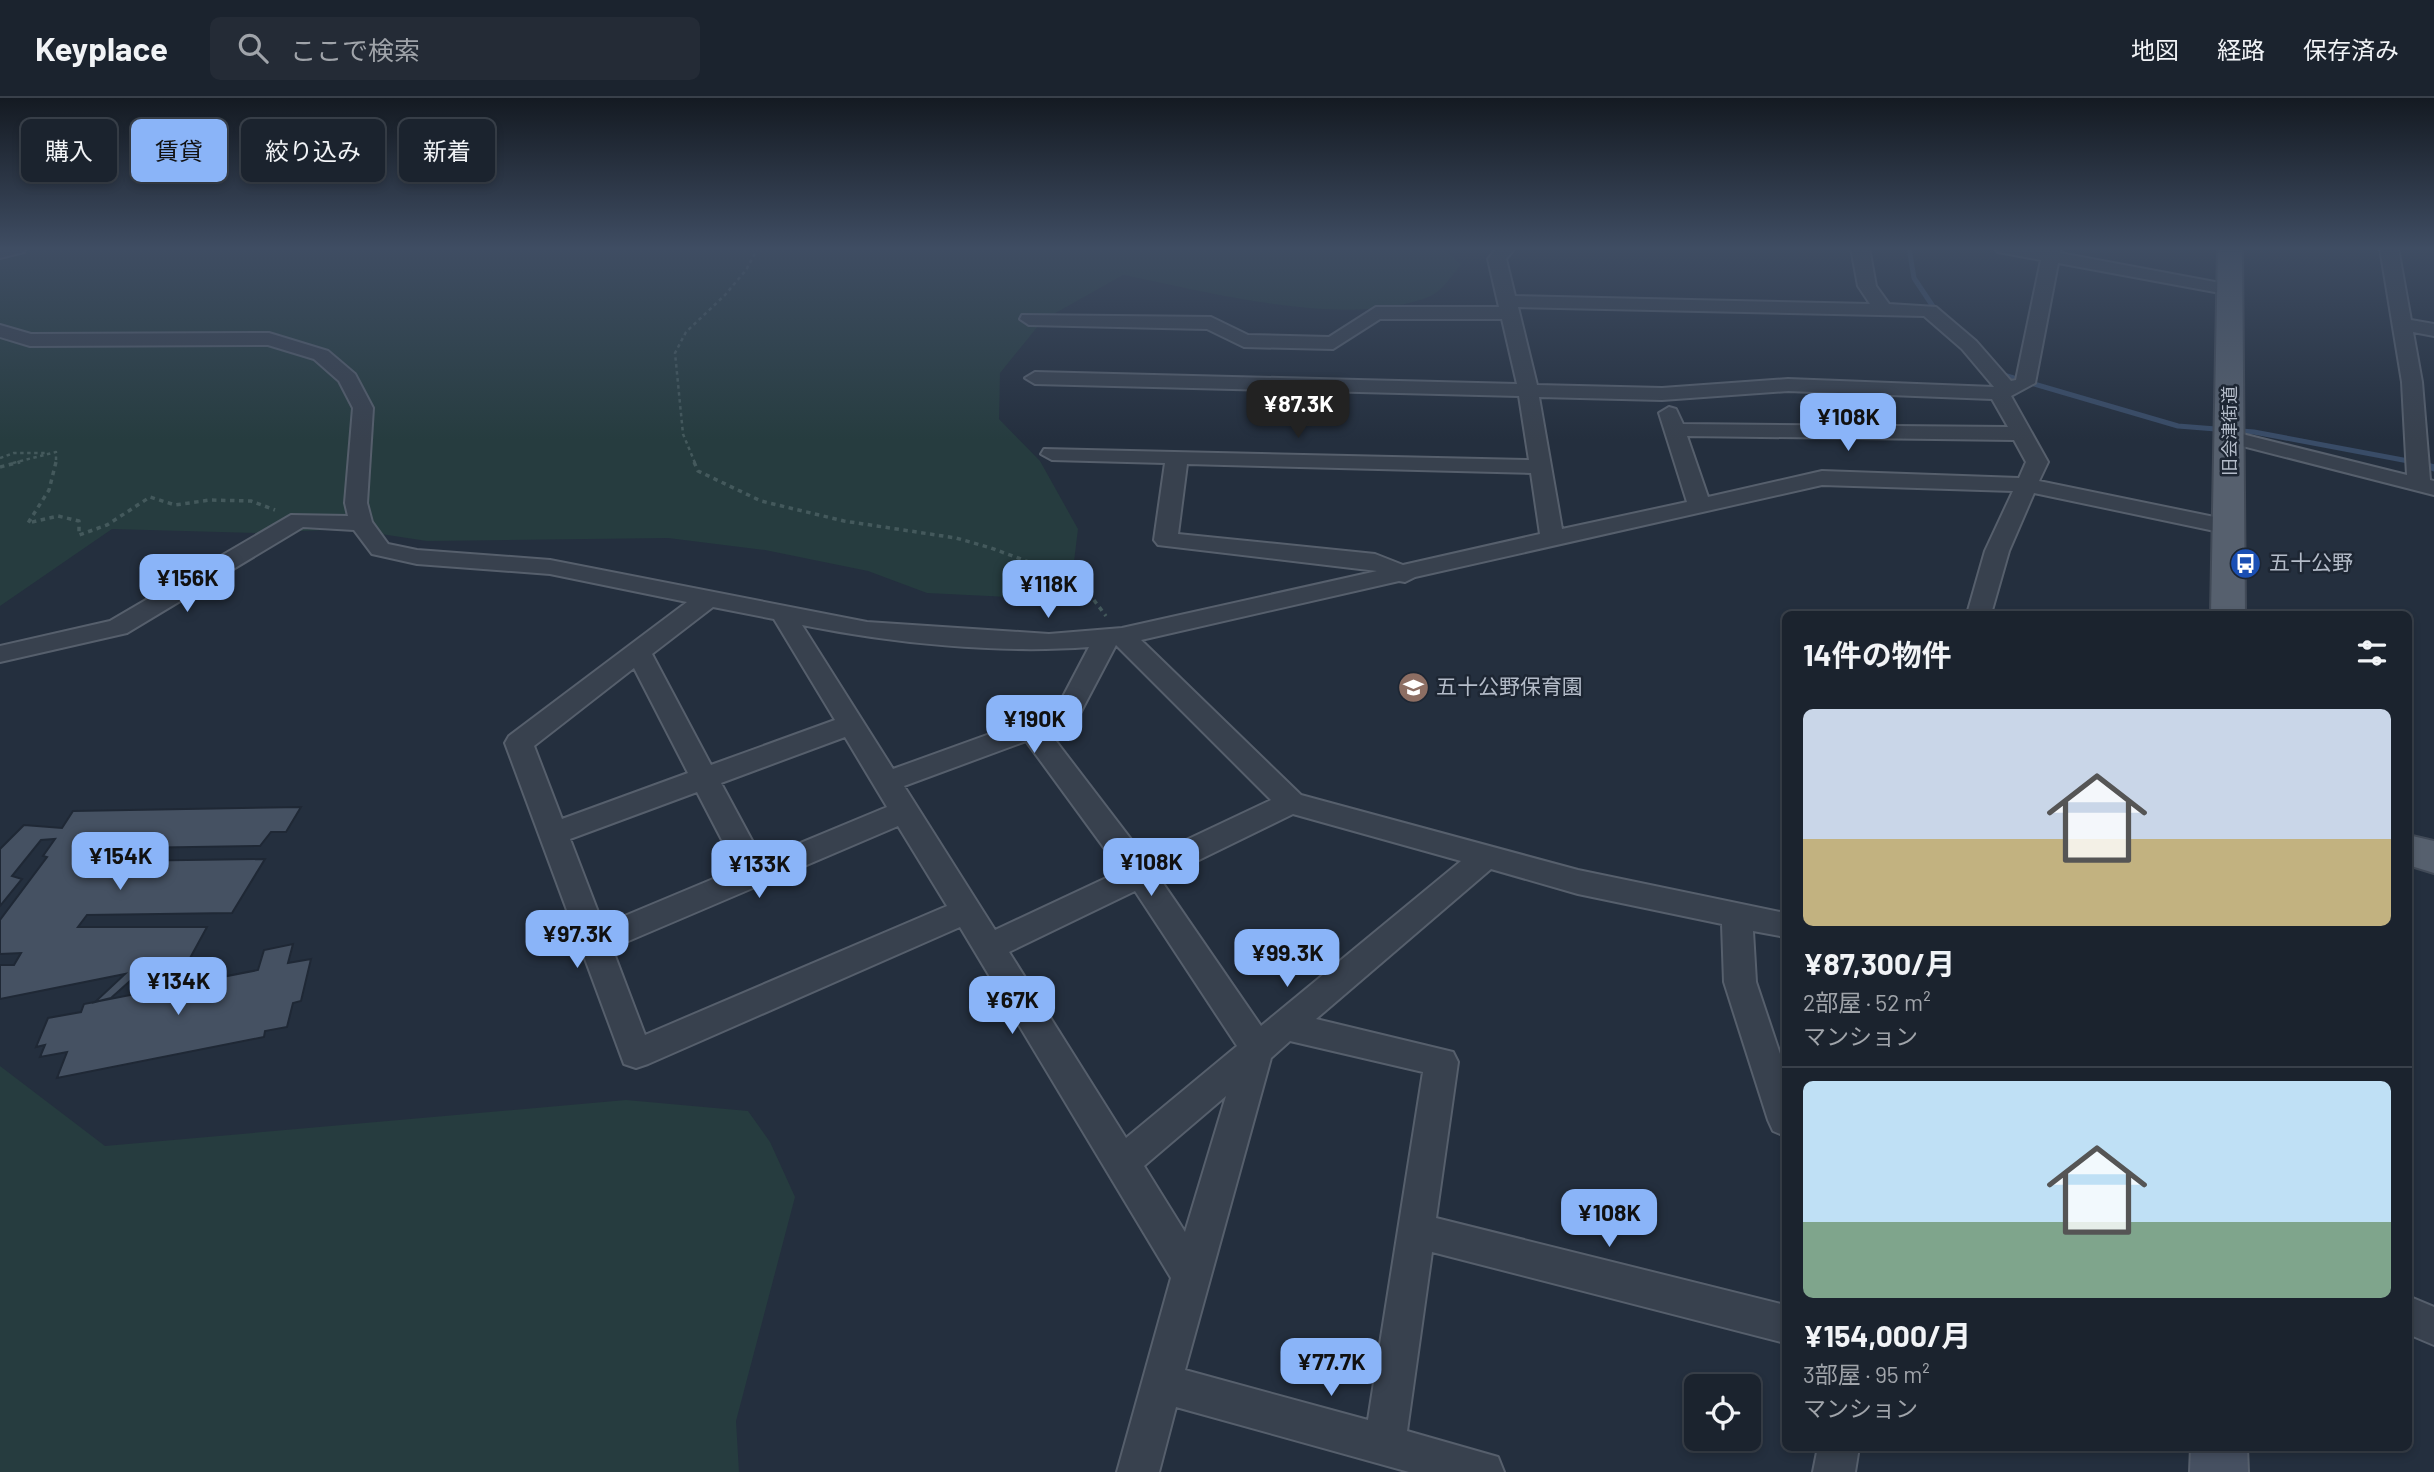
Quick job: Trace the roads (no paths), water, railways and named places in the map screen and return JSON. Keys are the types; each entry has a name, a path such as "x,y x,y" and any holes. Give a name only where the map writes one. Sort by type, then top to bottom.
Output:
{"main road":[{"name":"旧会津街道","path":"2228,611 2231,312"},
{"path":"2412,851 2434,857"},
{"path":"2219,1451 2219,1472"}],"street":[{"path":"1035,378 1243,362 1333,343 1376,313 1396,312"},
{"path":"1511,312 1543,467 1552,537"},
{"path":"1930,312 1969,345 2003,391 2036,462 1997,551 1980,611"},
{"path":"1029,319 1211,323 1243,362 1528,390 1662,394 1713,386 1783,384 2003,391 2025,383 2039,312"},
{"path":"2231,437 2426,486 2424,421 2412,382 2399,312"},
{"path":"2401,324 2434,330"},
{"path":"0,331 30,340 269,339 321,355 348,378 363,408 356,503 361,523 380,549 417,557 550,567 867,630 1049,642 1114,637 1405,575 1552,537 1822,478 2026,485 2229,527"},
{"path":"2412,382 2434,387"},
{"path":"1662,394 1699,505"},
{"path":"1674,430 2023,435"},
{"path":"1052,454 1543,467"},
{"path":"1177,458 1166,540 1375,561 1405,575"},
{"path":"0,654 117,627 299,520 361,523"},
{"path":"706,600 519,743 636,1054 967,911"},
{"path":"783,614 1191,1275"},
{"path":"887,782 1066,716 1114,637"},
{"path":"1114,637 1291,803 1488,855 1578,882 1782,924"},
{"path":"638,652 755,874"},
{"path":"553,834 851,724"},
{"path":"1033,730 1141,875 1257,1048"},
{"path":"989,947 1291,803"},
{"path":"594,942 905,811"},
{"path":"1122,1163 1488,855"},
{"path":"1737,916 1740,982 1782,1111"},
{"path":"1285,1026 1441,1062 1419,1231 1385,1445"},
{"path":"1138,1472 1191,1275 1257,1048"},
{"path":"1419,1231 1782,1323"},
{"path":"2412,1317 2434,1326"},
{"path":"1162,1383 1483,1472"},
{"path":"1834,1472 1838,1451"}],"waterway":[{"path":"2000,374 2178,426 2254,432 2419,463"},
{"path":"2413,462 2434,468"}],"place":[{"name":"五十公野","path":"2246,563"},
{"name":"五十公野保育園","path":"1413,687"}]}
